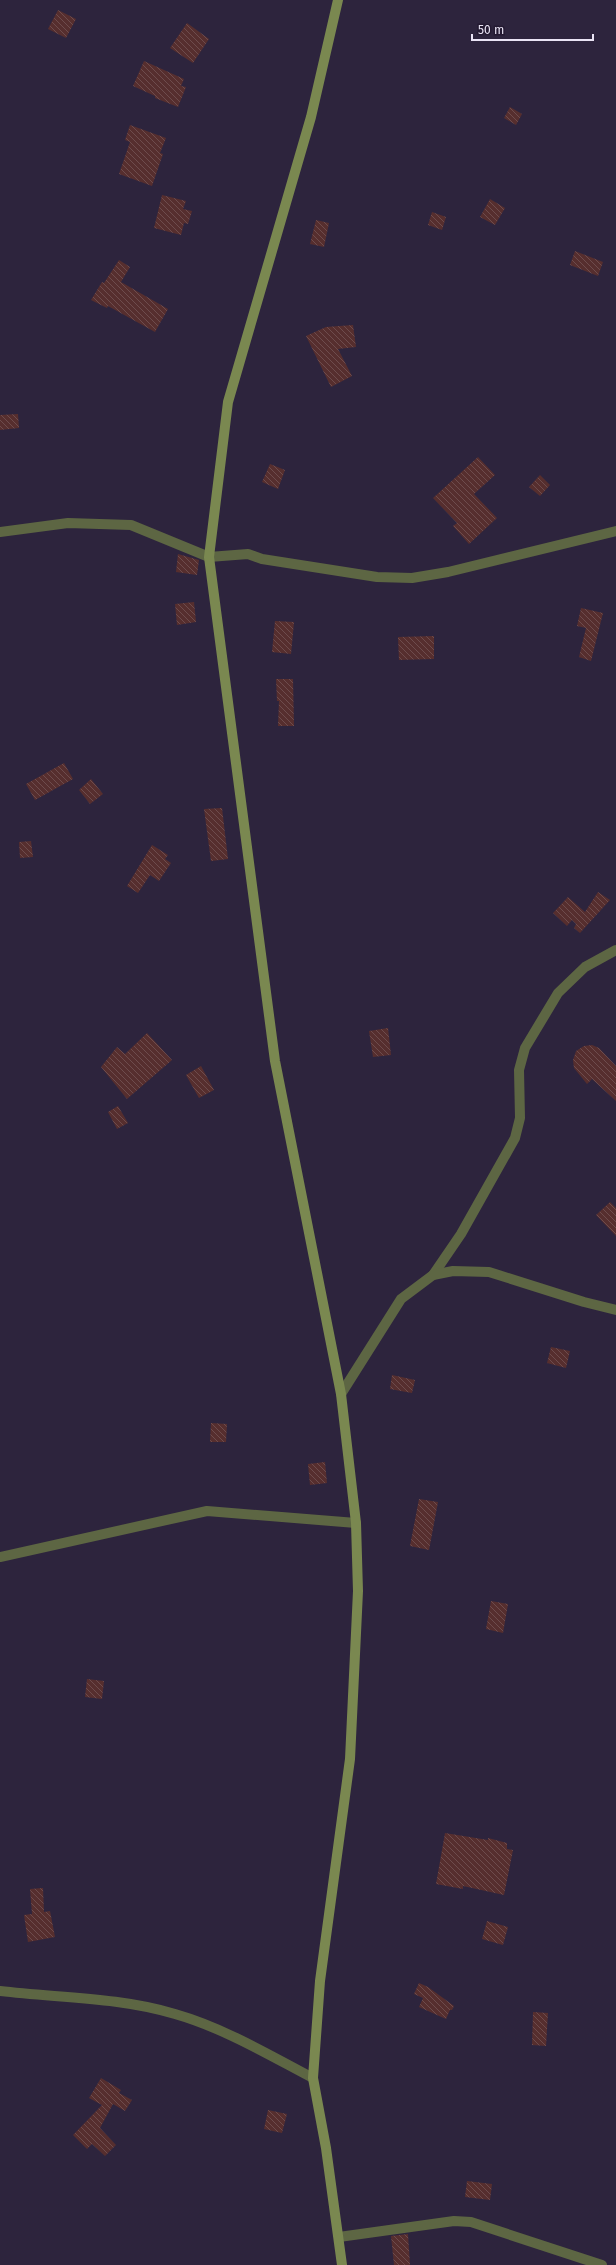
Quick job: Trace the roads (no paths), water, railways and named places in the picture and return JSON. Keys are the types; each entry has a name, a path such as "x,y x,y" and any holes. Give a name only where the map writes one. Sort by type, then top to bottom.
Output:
{"street":[{"path":"338,0 311,117 228,402 209,557 275,1061 341,1394 356,1523 358,1591 350,1759 321,1974 313,2078 326,2148 342,2265"},
{"path":"0,532 68,523 131,525 209,557 248,554 262,559 377,577 412,578 448,572 616,531"},
{"path":"341,1394 400,1299 434,1275 461,1234 515,1138 520,1118 519,1070 525,1048 558,993 585,967 616,950"},
{"path":"434,1275 453,1271 489,1272 584,1302 616,1310"},
{"path":"0,1557 207,1511 356,1523"},
{"path":"0,1991 133,2005 175,2014 216,2029 313,2078"},
{"path":"339,2237 454,2220 465,2222 602,2265"}]}
